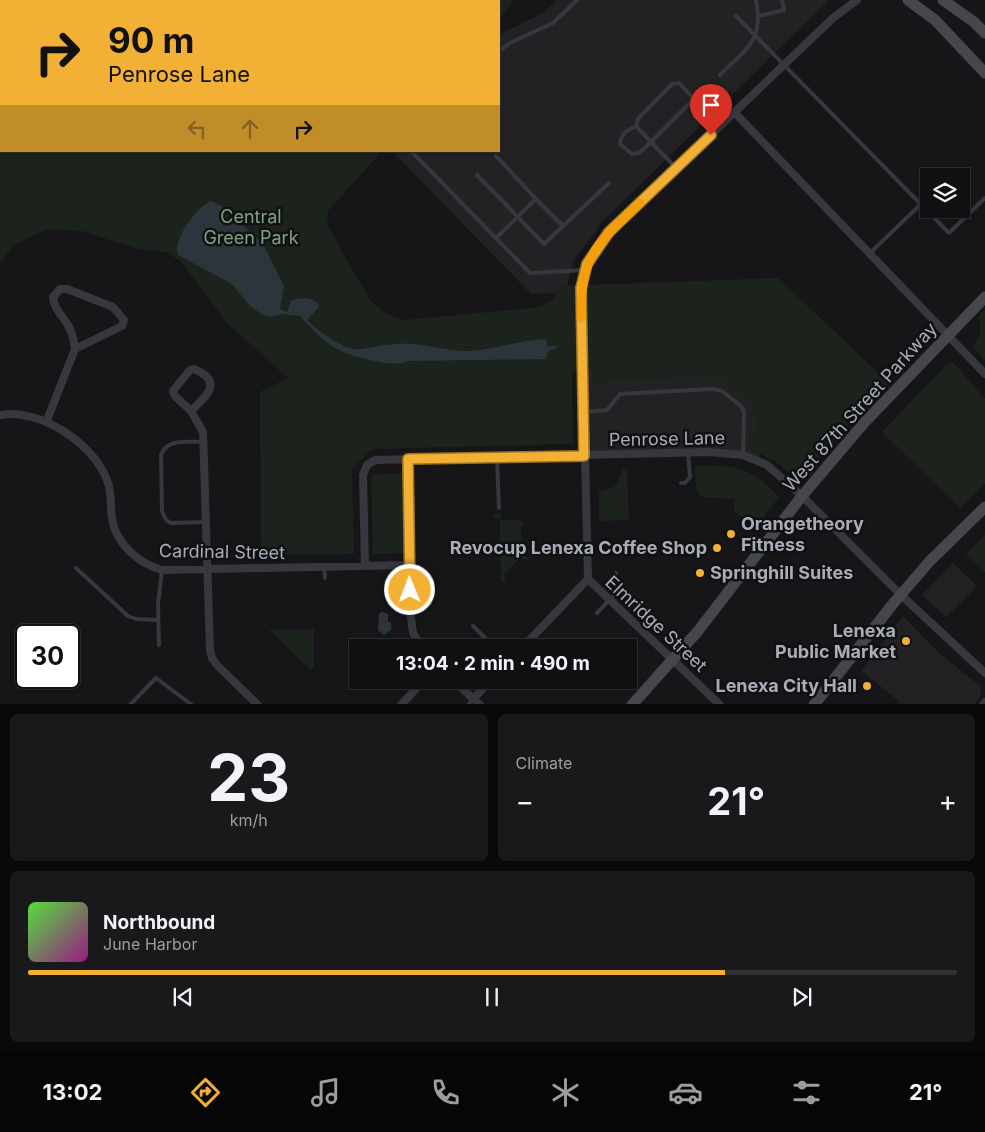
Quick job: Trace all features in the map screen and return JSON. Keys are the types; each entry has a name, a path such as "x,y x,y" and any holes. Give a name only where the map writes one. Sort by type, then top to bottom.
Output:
{"main road":[{"path":"908,0 935,20 985,72"},
{"path":"943,0 974,22 985,33"},
{"name":"West 87th Street Parkway","path":"632,704 710,616 802,496 864,423 985,297"},
{"path":"814,704 901,595 930,562 985,507"}],"street":[{"path":"837,14 846,0"},
{"path":"837,14 857,0"},
{"name":"Elmridge Street","path":"720,704 609,601 588,579 581,288 585,270 595,249 609,232 837,14"},
{"path":"735,112 985,374"},
{"path":"46,420 75,349 74,337 67,323 53,304 53,297 60,289 67,288 113,307 124,320 122,326 116,330 99,336 75,349"},
{"path":"191,411 211,391 209,380 194,369 190,370 173,391 175,396 191,411 203,432 212,658 258,704"},
{"name":"Cardinal Street","path":"0,414 16,413 46,420 68,434 99,465 107,479 113,525 121,542 141,561 162,570 409,565"},
{"name":"Penrose Lane","path":"365,566 364,470 370,462 375,460 688,452 743,455 767,465 802,496 901,595 985,673"},
{"path":"408,459 409,565 413,634 416,639"},
{"path":"531,639 588,579"},
{"path":"405,703 417,689"},
{"path":"461,689 470,702 480,704"},
{"path":"470,702 482,689"}],"lane":[{"path":"500,50 510,43 553,23 577,0"},
{"path":"720,75 756,38 759,16 756,0"},
{"path":"759,16 784,10 782,0"},
{"path":"736,16 920,203"},
{"path":"678,83 694,99 651,142 639,153 632,154 620,144 621,138 626,131 636,126 638,119 672,84 678,83"},
{"path":"636,126 676,168"},
{"path":"412,152 530,273 585,270"},
{"path":"496,156 562,226"},
{"path":"477,174 544,244 609,183"},
{"path":"970,213 985,198"},
{"path":"496,238 536,199"},
{"path":"870,253 920,205"},
{"path":"935,218 949,233 964,218"},
{"path":"583,412 607,410 620,394 700,390 722,391 742,406 744,414 743,455"},
{"path":"204,442 171,444 163,450 161,455 162,511 166,520 171,523 207,522"},
{"path":"681,483 690,477 688,452"},
{"path":"497,457 499,508"},
{"path":"324,567 325,578"},
{"path":"76,568 128,616 136,619 158,620"},
{"path":"159,645 158,620 162,570"},
{"path":"597,613 616,593 616,572"},
{"path":"473,626 486,639"},
{"path":"130,704 156,678 192,704"}],"shaded area":[{"path":"557,0 829,0 598,226 598,229 574,259 565,293 531,294 393,152 500,152 500,34 543,13"},
{"path":"211,201 222,206 228,222 244,226 263,244 284,286 280,309 287,312 291,301 298,299 305,298 316,302 319,304 319,307 307,320 325,335 348,348 362,349 404,344 471,351 546,339 547,346 557,346 558,348 548,351 546,359 408,361 402,363 372,361 343,352 326,342 300,316 283,314 270,317 263,315 250,306 232,284 178,255 177,248 182,232 199,210"},
{"path":"727,369 761,401 760,460 751,456 586,454 583,370"},
{"path":"953,563 977,586 946,617 922,595"},
{"path":"382,612 388,614 388,622 391,622 391,630 384,635 378,630 379,614"},
{"path":"903,616 938,652 980,686 981,695 975,704 896,704 899,701 861,671"}],"green space":[{"path":"500,0 514,0 500,19"},
{"name":"Central Green Park","path":"0,152 381,152 328,211 327,225 370,300 386,314 405,320 541,307 553,299 560,286 778,278 889,383 869,403 869,409 860,418 854,418 816,461 817,468 809,477 799,480 776,462 748,447 748,437 755,432 753,408 743,394 737,391 734,396 729,391 730,383 716,378 706,380 706,386 701,384 699,378 605,380 603,387 596,388 597,401 604,401 594,406 593,371 572,371 573,444 372,449 352,469 354,554 261,555 260,392 288,378 226,322 181,262 167,252 137,249 82,231 48,229 14,245 0,263"},
{"path":"985,310 985,360 973,347 980,333 979,315"},
{"path":"953,362 985,399 985,483 960,508 882,432 948,363"},
{"path":"695,466 722,466 742,469 759,479 779,497 755,528 734,511 734,499 701,497 696,488"},
{"path":"622,469 627,469 629,520 599,521 599,492 612,488 618,482"},
{"path":"403,473 405,553 373,554 371,475"},
{"path":"500,513 501,520 519,520 526,524 521,525 522,555 530,558 527,561 521,557 503,576 507,583 501,581 500,519 493,518 494,515"},
{"path":"985,535 985,572 966,554"},
{"path":"314,629 314,667 311,670 269,630"}],"slow traffic":[{"path":"581,318 581,288 587,264 595,249 609,232 640,203"}],"place":[{"name":"Orangetheory Fitness","path":"731,534"},
{"name":"Revocup Lenexa Coffee Shop","path":"717,548"},
{"name":"Springhill Suites","path":"700,573"},
{"name":"Lenexa Public Market","path":"906,641"},
{"name":"Lenexa City Hall","path":"867,686"}],"route":[{"path":"410,590 408,459 584,456 581,288 587,264 595,249 609,232 711,135"}]}
